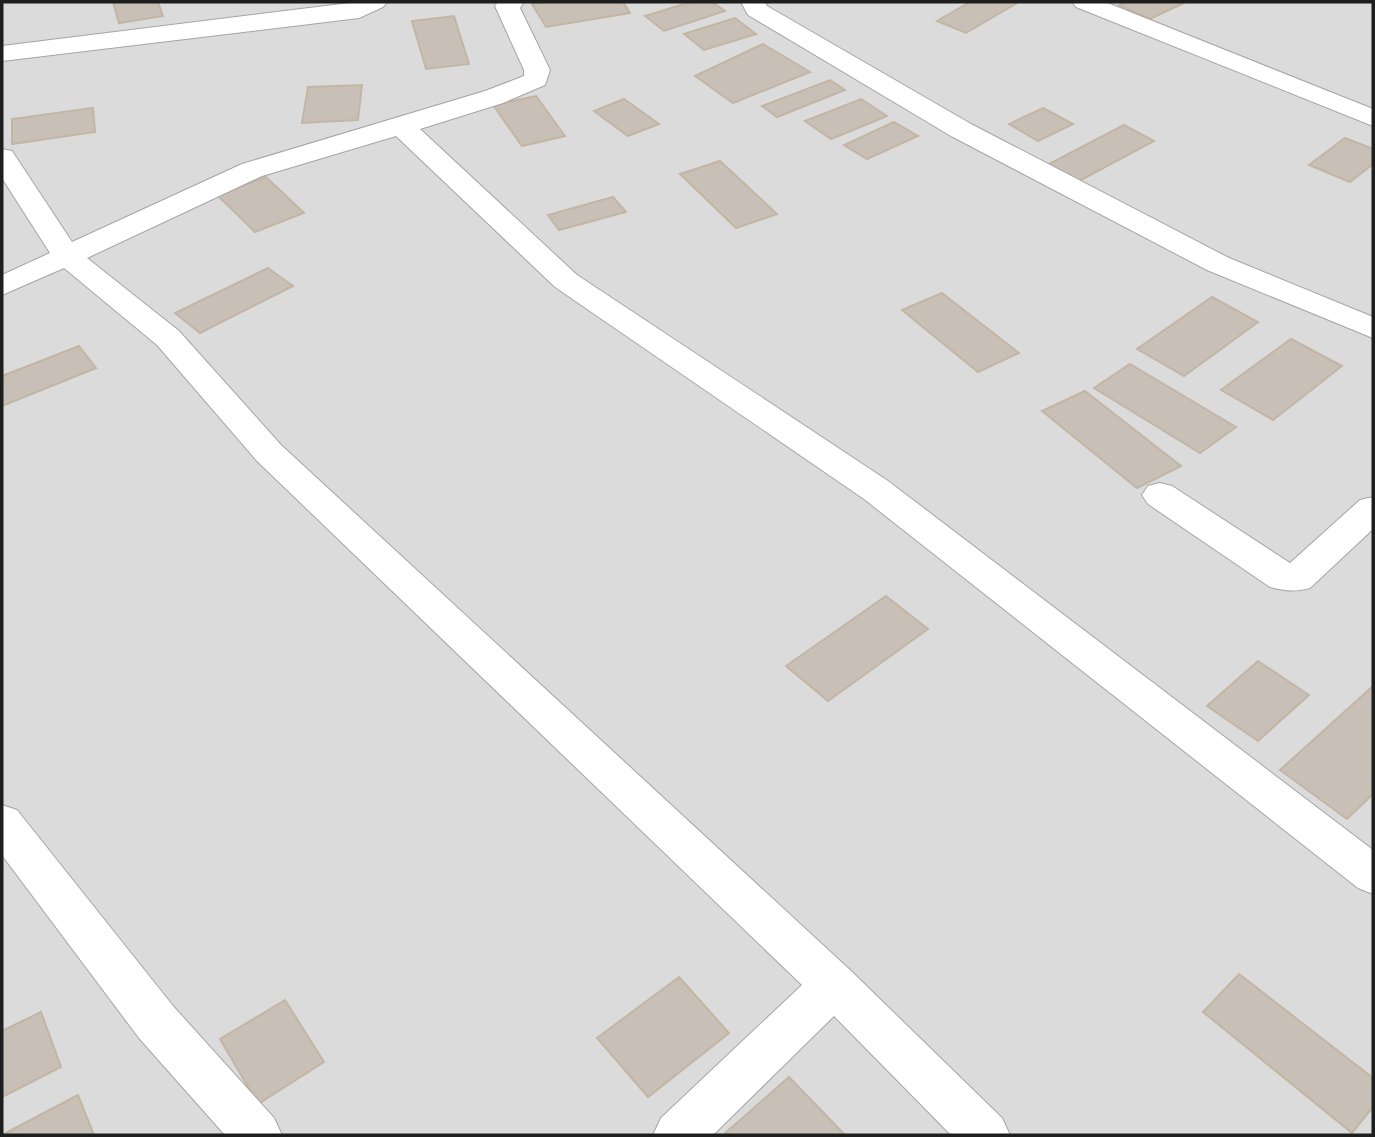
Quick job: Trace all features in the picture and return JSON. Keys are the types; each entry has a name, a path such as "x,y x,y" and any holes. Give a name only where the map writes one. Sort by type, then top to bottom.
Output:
{"street":[{"path":"2,54 359,11 375,2"},
{"path":"2,286 252,170 401,127 495,97 536,80 537,70 507,6 512,2"},
{"path":"753,2 757,10 985,142 1217,264 1373,328"},
{"path":"1083,2 1373,118"},
{"path":"401,127 566,281 877,490 1373,875"},
{"path":"2,157 65,255 168,338 269,453 834,985 985,1135"},
{"path":"1160,495 1283,577 1297,578 1373,509"},
{"path":"2,823 156,1022 257,1135"},
{"path":"678,1135 834,985"}],"shaded area":[{"path":"2,2 1373,2 1373,1135 2,1135"}],"building":[{"path":"113,2 158,2 163,16 119,23"},
{"path":"623,2 630,13 546,27 532,4"},
{"path":"691,2 712,2 725,11 664,31 645,16"},
{"path":"970,2 1017,3 966,33 937,21"},
{"path":"1127,2 1186,2 1150,19 1119,5"},
{"path":"454,16 469,64 426,69 412,21"},
{"path":"735,18 756,34 704,50 684,34"},
{"path":"763,44 810,72 733,103 695,76"},
{"path":"830,80 845,90 777,117 762,106"},
{"path":"362,85 358,120 302,123 308,87"},
{"path":"536,96 565,136 522,146 493,105"},
{"path":"624,99 659,124 628,136 594,111"},
{"path":"861,99 887,116 831,139 805,121"},
{"path":"93,108 95,132 12,144 12,119"},
{"path":"1043,108 1073,124 1038,141 1009,124"},
{"path":"894,122 918,136 867,159 844,145"},
{"path":"1124,125 1154,141 1079,181 1049,164"},
{"path":"1345,138 1373,149 1373,164 1350,182 1309,165"},
{"path":"720,161 777,214 736,228 680,174"},
{"path":"266,177 304,213 255,232 217,195"},
{"path":"613,197 626,212 559,230 548,215"},
{"path":"268,268 293,286 200,333 175,313"},
{"path":"942,293 1019,353 978,372 902,310"},
{"path":"1212,297 1258,322 1184,376 1137,349"},
{"path":"1291,339 1342,366 1273,420 1221,390"},
{"path":"79,346 96,368 2,406 2,376"},
{"path":"1130,364 1236,427 1200,453 1094,388"},
{"path":"1085,391 1181,466 1137,488 1042,411"},
{"path":"886,596 928,629 828,701 786,666"},
{"path":"1258,661 1309,695 1258,741 1207,706"},
{"path":"1373,686 1373,794 1347,819 1280,770"},
{"path":"1239,974 1373,1078 1373,1107 1352,1133 1203,1012"},
{"path":"679,977 729,1033 648,1097 597,1038"},
{"path":"285,1000 324,1062 258,1104 220,1039"},
{"path":"41,1012 61,1067 2,1097 2,1031"},
{"path":"789,1077 845,1135 723,1135"},
{"path":"78,1095 94,1135 2,1135"}]}
